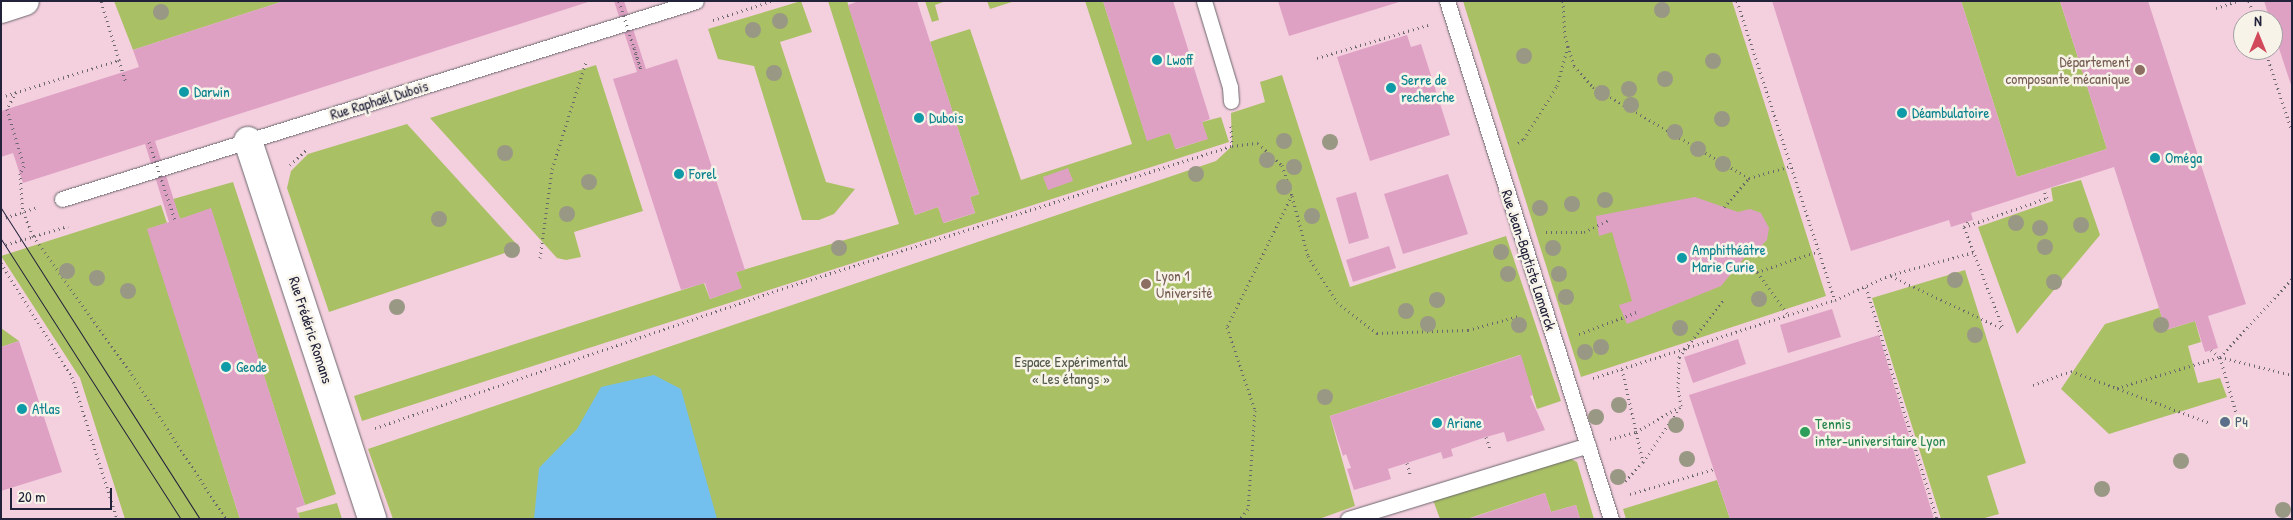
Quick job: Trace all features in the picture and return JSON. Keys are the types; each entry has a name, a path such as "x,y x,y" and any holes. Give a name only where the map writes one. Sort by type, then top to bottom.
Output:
{"street":[{"path":"1,8 25,1"},
{"name":"Rue Frédéric Romans","path":"248,141 372,519"}],"lane":[{"name":"Rue Raphaël Dubois","path":"62,199 696,1"},
{"path":"1204,1 1230,87 1231,101"},
{"name":"Rue Jean-Baptiste Lamarck","path":"1447,1 1611,519"},
{"path":"1348,519 1588,445"}],"path":[{"path":"101,1 126,84"},
{"path":"641,70 619,1 641,70"},
{"path":"1563,1 1568,45 1574,66 1593,88 1749,178"},
{"path":"1737,1 1835,300"},
{"path":"2216,8 2238,1"},
{"path":"1317,58 1452,17"},
{"path":"1496,155 1524,139 1557,86 1568,45"},
{"path":"1,97 119,60"},
{"path":"2268,60 2292,131"},
{"path":"540,258 552,168 564,125 586,62 577,65"},
{"path":"16,92 7,109 24,166 20,173 23,212 33,236 129,370 226,519"},
{"path":"150,142 175,220"},
{"path":"374,429 787,287 1232,146 1258,143 1282,165 1308,256 1337,302 1377,333 1468,330 1545,308"},
{"path":"286,168 306,150 315,147"},
{"path":"1724,207 1749,178 1791,166"},
{"path":"1964,227 2047,198 2044,190"},
{"path":"1240,519 1248,509 1255,410 1227,327 1292,195"},
{"path":"1,219 33,209"},
{"path":"1521,232 1584,232 1609,220"},
{"path":"1964,227 1968,222"},
{"path":"1890,275 2003,329 1964,227"},
{"path":"1757,272 1819,251"},
{"path":"1569,386 1835,300 1890,275 1974,252"},
{"path":"1,263 72,377 117,519"},
{"path":"1740,263 1757,272 1788,315"},
{"path":"2117,388 2220,357 2292,279"},
{"path":"1866,287 1937,519"},
{"path":"1605,501 1642,462 1681,406 1678,388 1679,357 1690,347 1723,300"},
{"path":"1556,343 1637,312"},
{"path":"2211,350 2220,357 2292,375"},
{"path":"2220,357 2237,416"},
{"path":"1622,369 1642,462"},
{"path":"2033,385 2071,370 2210,423"},
{"path":"1636,432 1681,406"},
{"path":"1605,501 1714,469"}],"shaded area":[{"name":"Lyon 1 Université","path":"1,1 2292,1 2292,519 1,519"}],"green space":[{"path":"114,1 284,1 133,50"},
{"path":"801,1 812,32 780,42 826,182 855,189 834,214 819,220 802,220 754,66 718,59 708,29"},
{"path":"828,1 847,1 915,215 938,207 944,223 975,213 970,197 979,194 930,42 938,39 970,29 1021,180 1132,144 1085,1 1103,1 1147,140 1170,133 1176,149 1207,139 1202,122 1221,117 1229,142 362,421 354,396 704,283 710,299 741,288 736,272 899,224"},
{"path":"925,1 946,1 935,5 939,20 932,22"},
{"path":"987,1 1015,1 990,9"},
{"path":"1463,1 1732,1 1826,296 1581,377"},
{"path":"1961,1 2060,1 2107,149 2017,177"},
{"path":"596,65 643,211 574,232 581,257 566,260 557,258 430,118"},
{"name":"Espace Expérimental « Les étangs »","path":"1282,75 1350,287 1506,236 1561,401 1537,409 1520,355 1330,416 1355,506 1319,519 393,519 368,449 1216,161 1232,146 1231,113 1265,102 1260,82"},
{"path":"407,124 520,248 329,312 287,188 291,171 308,154"},
{"path":"2081,180 2100,235 2017,334 1978,227 2053,201 2051,188"},
{"path":"233,182 336,494 305,505 211,209 180,219 173,199"},
{"path":"161,205 167,223 148,229 240,519 125,519 80,378 1,256"},
{"path":"1965,270 2026,463 1987,476 1999,514 1981,519 1941,519 1872,298"},
{"path":"2159,308 2166,330 2195,321 2201,342 2188,346 2198,383 2220,378 2227,397 2109,434 2061,389 2105,324"},
{"path":"1,328 19,341 1,347"},
{"path":"1569,458 1577,462 1594,519 1580,519 1576,505 1551,512 1545,493 1467,519 1440,519 1433,500"},
{"path":"1717,480 1730,519 1626,519 1623,509"},
{"path":"337,503 342,519 300,519 298,513"}],"water":[{"path":"654,375 681,389 717,519 534,519 539,468 577,429 601,387"}],"building":[{"name":"Darwin","path":"284,1 588,2 155,141 180,219 211,208 305,505 296,508 300,519 240,519 147,229 169,222 145,144 23,183 13,153 1,157 1,111 139,67 133,50"},
{"name":"Forel","path":"614,1 624,1 646,69 677,59 745,270 736,272 742,288 710,299 705,283 681,290 613,79 637,72"},
{"name":"Dubois","path":"859,1 917,1 979,194 970,197 975,213 943,223 938,207 915,215 848,5"},
{"name":"Lwoff","path":"1103,1 1173,1 1210,119 1202,122 1208,139 1175,149 1170,133 1147,141"},
{"path":"1278,1 1399,1 1399,2 1289,36"},
{"name":"Déambulatoire","path":"1772,1 1961,1 2017,177 2107,149 2060,1 2148,1 2246,304 2208,316 2218,348 2205,352 2195,321 2166,330 2114,167 1971,213 1973,220 1951,227 1949,220 1851,251"},
{"path":"2264,1 2292,1 2292,88 2283,60 2283,10 2267,10"},
{"name":"Serre de recherche","path":"1407,35 1411,47 1421,44 1450,135 1370,161 1337,57"},
{"path":"1068,168 1073,181 1048,190 1043,177"},
{"path":"1448,174 1468,234 1403,254 1384,194"},
{"path":"1356,192 1369,238 1349,244 1336,198"},
{"name":"Amphithéâtre Marie Curie","path":"1695,197 1738,212 1750,209 1761,213 1769,228 1767,240 1758,249 1750,251 1721,286 1627,324 1619,305 1632,301 1612,232 1599,236 1596,216"},
{"path":"1389,246 1396,268 1353,282 1346,260"},
{"path":"1832,309 1841,337 1788,353 1780,325"},
{"name":"Tennis inter-universitaire Lyon","path":"1879,335 1934,519 1730,519 1689,395"},
{"path":"1738,339 1746,364 1693,383 1684,357"},
{"name":"Atlas","path":"19,341 62,472 1,491 1,347"},
{"name":"Ariane","path":"1521,355 1533,395 1530,396 1545,430 1507,442 1504,432 1486,437 1451,449 1453,456 1443,459 1441,452 1388,469 1391,479 1354,490 1347,469 1351,468 1346,454 1343,456 1330,416"},
{"path":"1545,493 1551,512 1576,505 1580,519 1468,519"}],"tram line":[{"path":"1,208 200,519"},
{"path":"1,239 181,519"}],"place":[{"name":"Lwoff","path":"1157,60"},
{"name":"Département composante mécanique","path":"2140,70"},
{"name":"Serre de recherche","path":"1391,88"},
{"name":"Darwin","path":"184,92"},
{"name":"Déambulatoire","path":"1902,113"},
{"name":"Dubois","path":"919,118"},
{"name":"Oméga","path":"2155,158"},
{"name":"Forel","path":"679,174"},
{"name":"Amphithéâtre Marie Curie","path":"1682,258"},
{"name":"Lyon 1 Université","path":"1146,284"},
{"name":"Geode","path":"226,367"},
{"name":"Atlas","path":"22,409"},
{"name":"P4","path":"2225,422"},
{"name":"Ariane","path":"1437,423"},
{"name":"Tennis inter-universitaire Lyon","path":"1805,432"}]}
